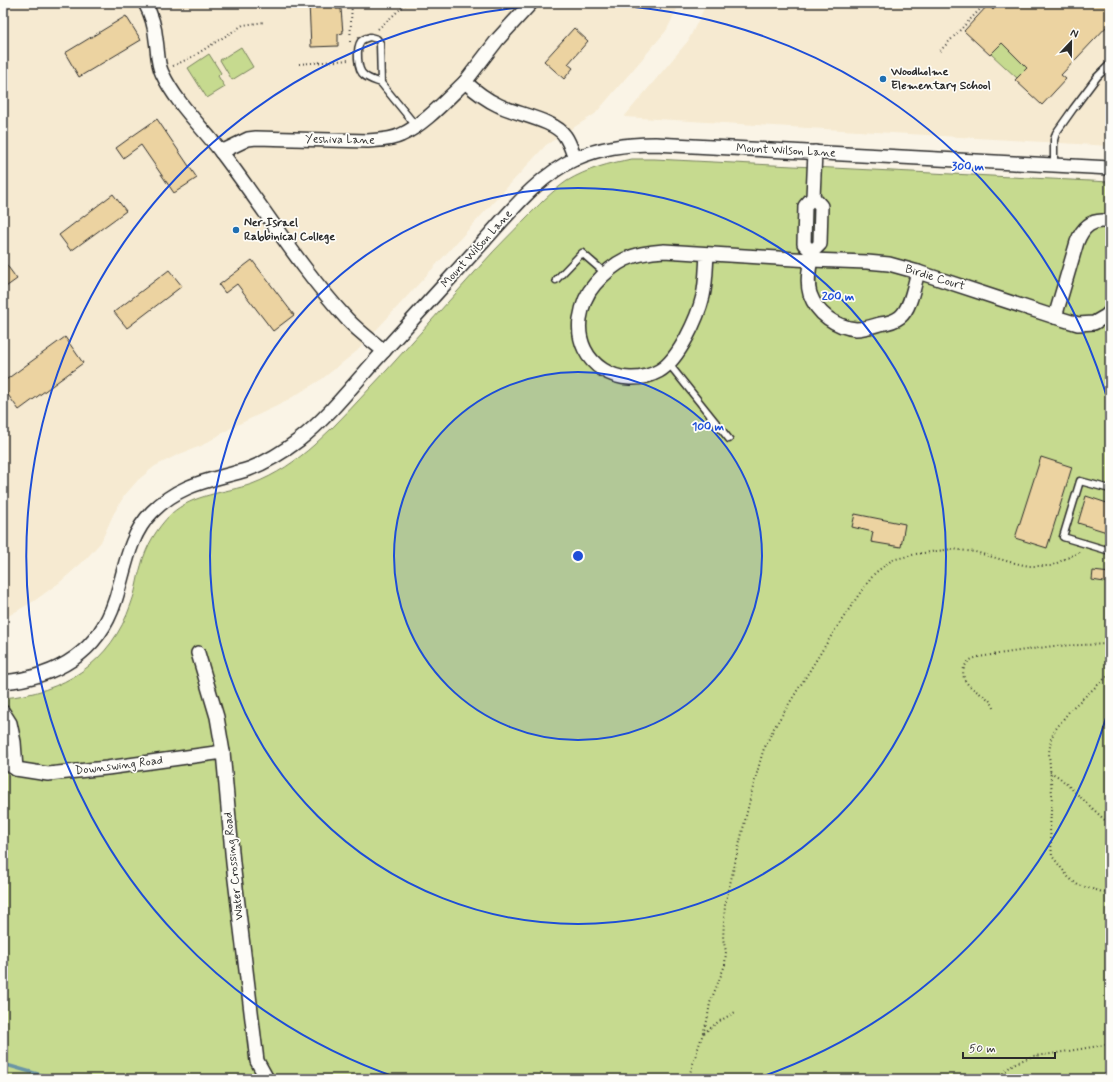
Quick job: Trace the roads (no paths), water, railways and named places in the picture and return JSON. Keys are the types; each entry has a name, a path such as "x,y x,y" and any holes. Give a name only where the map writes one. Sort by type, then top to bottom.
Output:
{"street":[{"path":"145,3 153,21 160,69 173,93 221,152 310,275 348,321 384,351"},
{"name":"Yeshiva Lane","path":"221,152 248,139 264,138 368,141 384,140 401,135 416,126 465,82 498,39 531,3"},
{"path":"465,82 481,96 499,106 551,125 560,131 565,135 576,159"},
{"name":"Mount Wilson Lane","path":"3,682 34,677 52,671 69,662 81,653 100,632 108,618 115,601 132,542 142,524 160,504 194,484 248,469 272,459 285,451 311,430 529,193 558,168 576,159 611,147 632,144 655,144 1110,168"},
{"path":"815,152 813,197 821,206 820,244 811,256 808,287 816,305 824,315 832,322 844,327 858,329 892,321 900,317 906,310 910,302 918,272"},
{"path":"1055,317 1077,242 1084,229 1097,221 1110,222"},
{"name":"Birdie Court","path":"707,254 705,285 699,311 686,338 669,364 660,371 649,375 637,378 624,378 602,370 590,358 582,343 580,334 581,315 587,294 592,286 605,273 627,258 639,254 664,251 707,254 811,256 889,264 1078,324 1094,323 1101,320 1110,312"},
{"name":"Water Crossing Road","path":"198,653 217,717 257,1061 267,1079"},
{"path":"3,712 10,722 14,742 16,770"},
{"name":"Downswing Road","path":"3,761 16,770 48,774 107,768 222,752"}],"lane":[{"path":"381,83 380,44 377,40 370,37 366,38 359,46 359,68 365,76 381,83 416,126"},
{"path":"1054,166 1054,140 1056,133 1097,77 1110,64"},
{"path":"556,280 582,254 605,273"},
{"path":"669,364 729,439"},
{"path":"1110,489 1080,481 1063,537 1110,551"}],"waterway":[{"path":"3,1064 55,1079"}],"place":[{"name":"Woodholme Elementary School","path":"883,79"},
{"name":"Ner Israel Rabbinical College","path":"236,230"}]}
